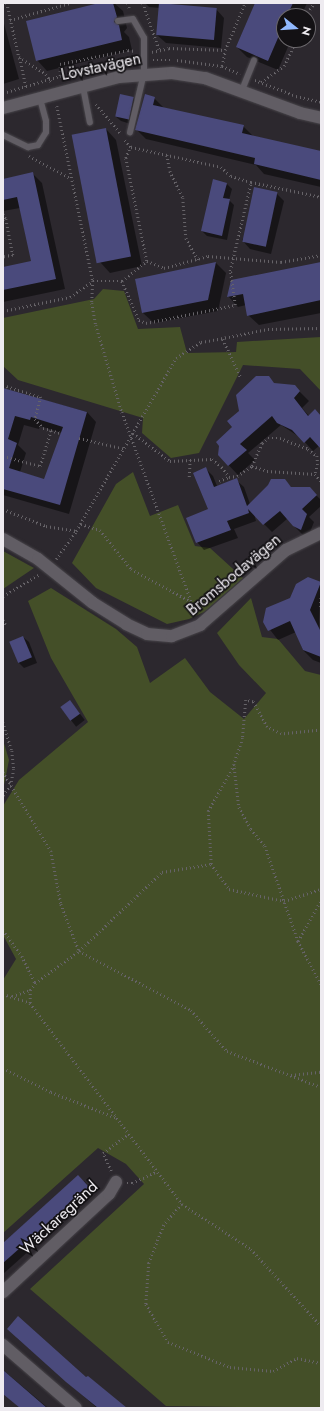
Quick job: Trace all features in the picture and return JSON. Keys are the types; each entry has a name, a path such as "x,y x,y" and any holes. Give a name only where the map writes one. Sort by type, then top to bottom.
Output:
{"street":[{"name":"Lövstavägen","path":"3,108 54,94 84,92 144,73 172,73 205,78 242,90 300,113 321,118"},
{"name":"Bromsbodavägen","path":"3,539 38,558 93,603 148,634 172,636 200,625 286,550 321,533"},
{"name":"Wäckaregränd","path":"3,1292 109,1194 116,1182"},
{"path":"3,1345 76,1408"}],"lane":[{"path":"118,20 133,19 138,25 144,38 144,73 130,132"},
{"path":"242,90 254,60"},
{"path":"84,92 90,122"},
{"path":"3,135 28,147 38,145 44,139 46,121 40,98"}],"path":[{"path":"7,3 26,87"},
{"path":"10,20 70,3"},
{"path":"143,3 159,50"},
{"path":"222,66 225,50 245,3"},
{"path":"260,82 284,66 292,48"},
{"path":"60,76 60,64 128,50 145,52 159,50 225,50"},
{"path":"20,57 52,79 70,178 93,281 92,303 96,325 130,437 200,625"},
{"path":"84,92 131,146 221,166 231,176 251,182 321,197"},
{"path":"131,146 126,158 147,261"},
{"path":"23,153 70,178"},
{"path":"167,154 170,171 183,198 186,238 198,260"},
{"path":"122,281 139,320 146,323 235,305 230,271 232,256 251,182"},
{"path":"3,214 6,219 13,255 3,257"},
{"path":"147,261 164,268 198,260 208,256 232,256 281,262 321,255"},
{"path":"3,311 70,297 93,281 122,281 147,261"},
{"path":"56,560 76,531 125,449 130,437 134,433 176,358 201,342 223,339 268,329 321,328"},
{"path":"223,339 241,378"},
{"path":"3,385 41,397 35,419 43,428 62,433"},
{"path":"3,456 40,466 51,430"},
{"path":"134,433 170,461 212,459 222,467 229,477"},
{"path":"79,438 125,449"},
{"path":"220,481 229,477 237,476 252,466 262,443 268,438 280,438 308,449 317,456 318,464 315,474"},
{"path":"189,478 190,460"},
{"path":"252,466 267,471 315,474 321,481"},
{"path":"3,509 46,526 76,531"},
{"path":"80,524 100,530 131,568 191,602"},
{"path":"3,596 40,574"},
{"path":"321,598 321,609"},
{"path":"3,620 6,625"},
{"path":"321,730 281,734 267,727 253,702 246,700 243,738 234,764 208,811 211,864 229,889 284,901 321,889"},
{"path":"3,722 12,751 11,785 3,796"},
{"path":"234,764 239,808 251,829 265,846 298,941 321,984"},
{"path":"3,772 51,851 61,904 79,951 191,1010 227,1051 321,1087"},
{"path":"30,1002 30,990 35,983 79,951 162,872 211,864"},
{"path":"298,941 321,900"},
{"path":"3,930 22,956 35,983"},
{"path":"11,996 30,990"},
{"path":"3,994 30,1002 156,1172 182,1204 251,1249 321,1326"},
{"path":"3,1068 51,1092 117,1118"},
{"path":"290,1075 321,1072"},
{"path":"128,1134 103,1154 116,1182 132,1183 156,1172"},
{"path":"182,1204 164,1226 149,1263 146,1304 168,1342 230,1367 273,1371 297,1358 321,1363"}],"green space":[{"path":"103,289 124,291 138,329 180,327 187,353 236,352 237,342 321,337 321,391 300,369 243,365 199,453 171,458 142,433 143,418 18,380 3,366 3,318 94,299"},
{"path":"133,472 150,516 178,505 195,546 210,548 243,578 204,612 189,619 167,624 96,588 72,563 116,484"},
{"path":"3,551 34,568 3,589"},
{"path":"51,588 116,629 137,647 150,683 185,658 210,692 244,719 266,693 239,665 217,633 251,598 262,637 278,639 305,671 321,675 321,1408 166,1406 30,1289 144,1184 126,1164 98,1148 3,1233 3,980 16,959 3,935 3,806 19,780 88,722 51,658 28,601"},
{"path":"3,740 9,760 3,790"}],"building":[{"path":"99,3 113,3 117,17 114,22 119,25 122,40 36,61 26,21"},
{"path":"159,3 217,8 214,40 156,35"},
{"path":"255,3 293,3 291,8 276,8 276,42 268,61 236,47"},
{"path":"120,94 134,97 129,119 115,116"},
{"path":"145,94 155,97 153,105 244,125 242,133 321,151 321,180 254,164 255,158 135,130"},
{"path":"106,128 131,257 97,263 72,135"},
{"path":"33,172 56,279 3,290 3,267 31,261 17,197 3,200 3,179"},
{"path":"213,179 227,183 223,198 230,199 222,236 201,231"},
{"path":"254,187 277,192 266,247 242,242"},
{"path":"216,262 208,300 142,313 135,279"},
{"path":"321,262 321,300 247,316 243,294 227,297 231,280"},
{"path":"256,376 269,376 274,383 295,385 300,391 294,398 308,416 315,409 321,416 321,449 310,437 304,443 292,430 277,423 272,416 240,444 247,450 228,466 218,455 219,446 216,442 232,427 227,421 239,411 236,395"},
{"path":"3,388 87,412 60,505 3,489","holes":["15,416 30,420 31,417 63,427 44,479 9,468 17,443 8,439"]},
{"path":"206,467 214,487 237,478 247,506 268,485 271,479 285,479 291,487 310,487 317,495 302,509 307,514 301,530 293,526 280,511 263,525 248,509 249,513 227,521 231,530 196,543 186,518 208,509 193,473"},
{"path":"308,577 321,582 310,610 321,632 321,657 303,650 290,621 268,631 263,622 266,608 290,598 296,584"},
{"path":"23,636 32,657 18,663 9,642"},
{"path":"70,700 80,714 70,721 60,707"},
{"path":"78,1175 89,1187 3,1263 3,1243"},
{"path":"18,1316 86,1377 88,1376 127,1408 98,1408 66,1382 7,1329"},
{"path":"3,1370 47,1408 20,1408 3,1394"}]}
